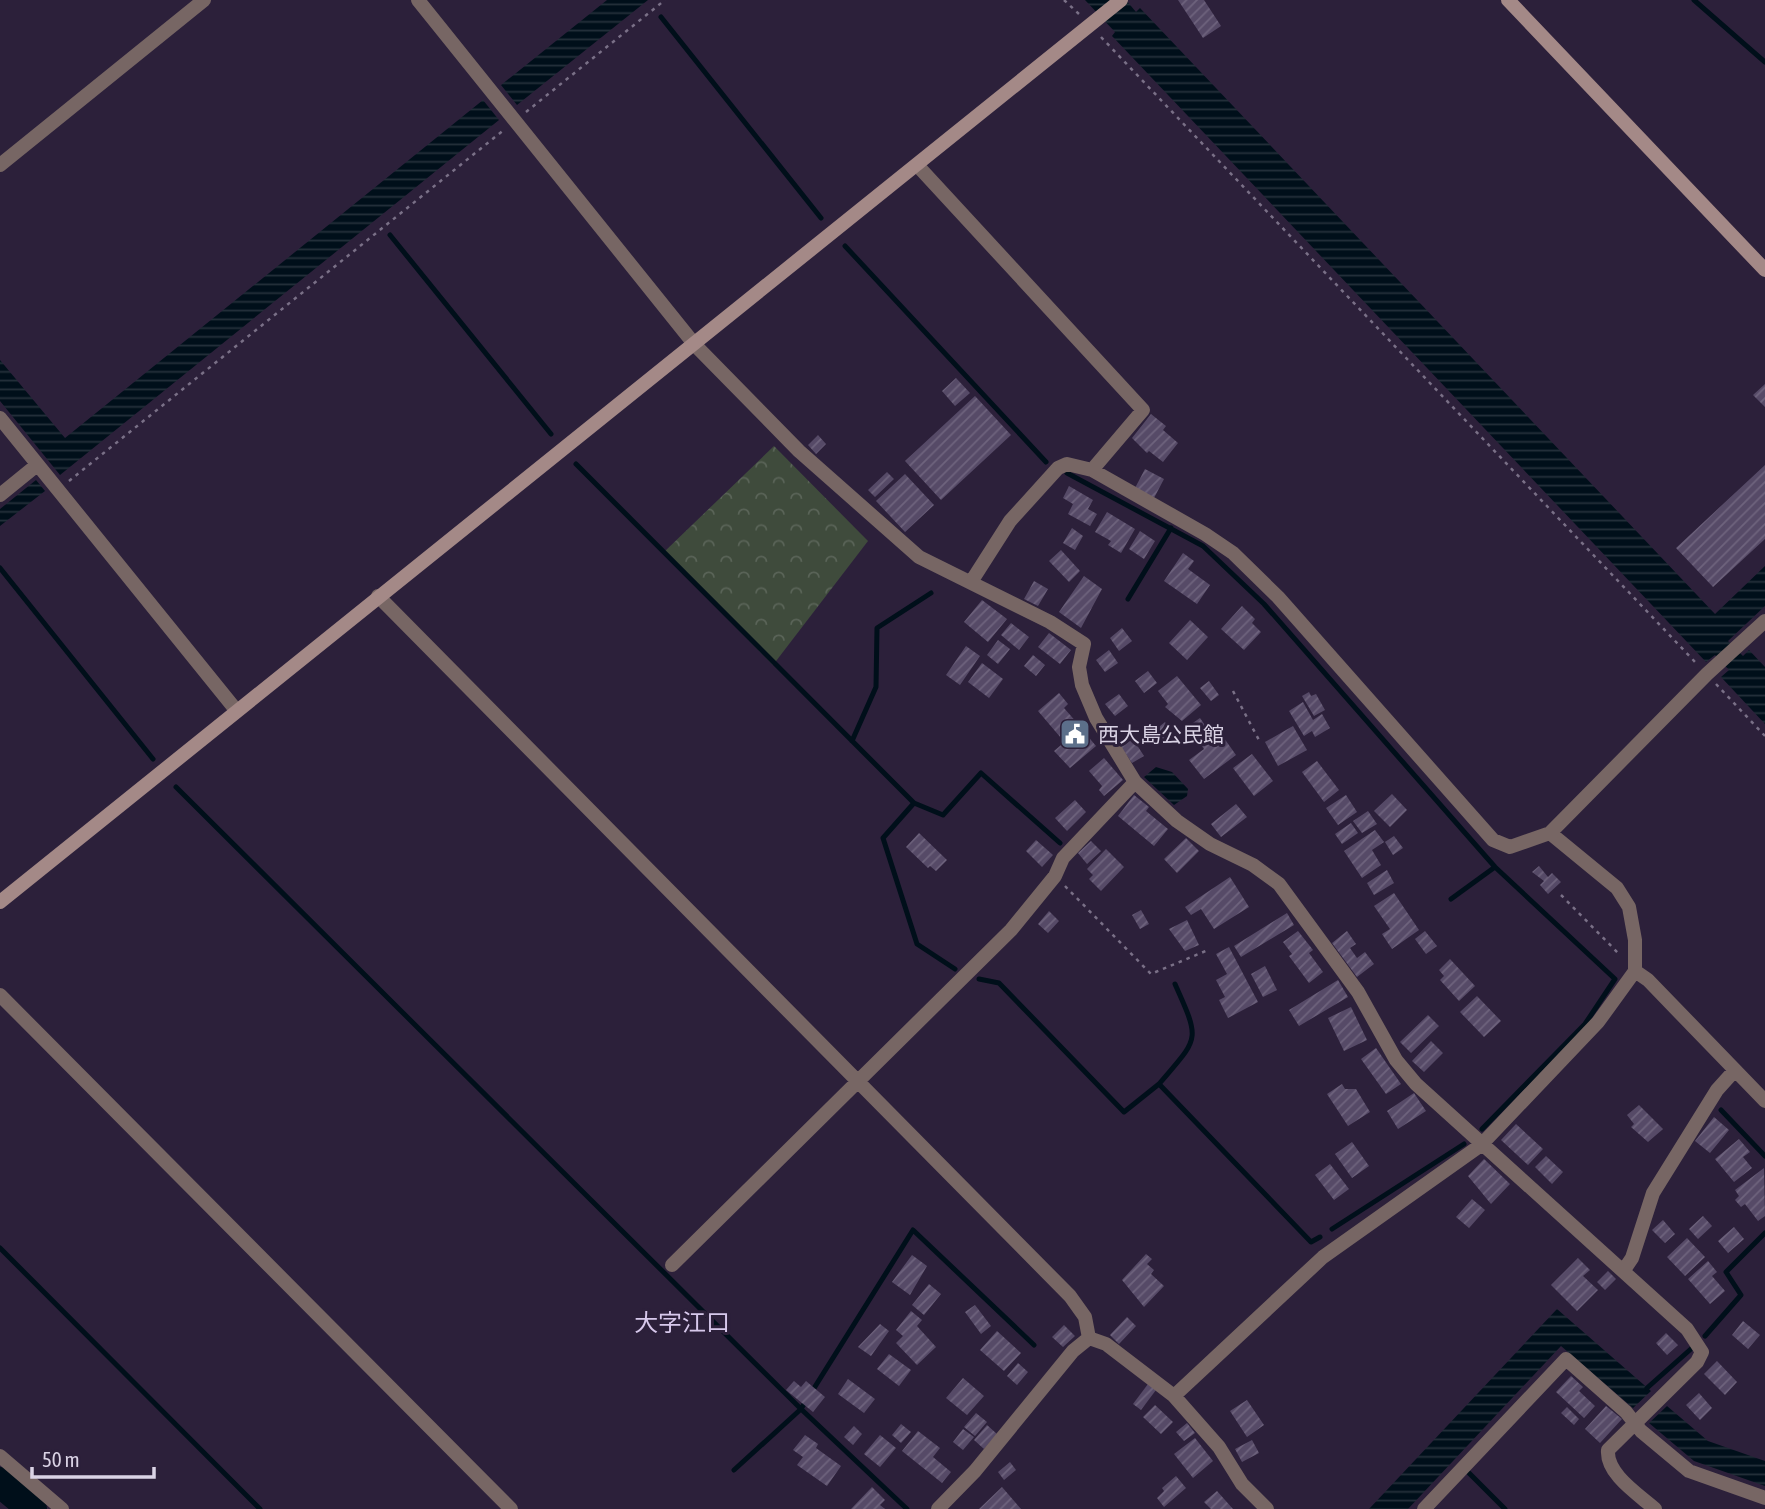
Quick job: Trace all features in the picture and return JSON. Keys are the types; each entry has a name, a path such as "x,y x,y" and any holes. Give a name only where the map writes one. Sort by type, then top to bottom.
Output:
{"street":[{"path":"0,165 204,0"},
{"path":"418,0 695,345 799,451 886,531 919,557 1050,622 1084,644 1079,667 1082,685 1096,718 1135,782 1177,821 1210,844 1253,865 1279,884 1358,992 1396,1060 1416,1084 1687,1329 1702,1352 1697,1362 1614,1441 1608,1450 1607,1458 1626,1484 1655,1509"},
{"path":"0,902 1121,0"},
{"path":"1508,0 1765,270"},
{"path":"917,165 1143,410 1092,470"},
{"path":"0,418 236,710"},
{"path":"971,582 1010,522 1058,468 1067,464 1092,470 1205,534 1233,553 1278,597 1493,840 1510,847 1550,833 1707,674 1765,621"},
{"path":"0,495 37,465"},
{"path":"378,596 1070,1296 1085,1317 1089,1338"},
{"path":"672,1265 1011,930 1055,876 1063,858 1135,782"},
{"path":"1174,1396 1323,1257 1481,1145 1598,1022 1635,971 1635,940 1629,907 1617,888 1550,833"},
{"path":"1635,971 1648,980 1765,1101"},
{"path":"0,995 511,1509"},
{"path":"1624,1270 1632,1258 1653,1193 1717,1090 1735,1070"},
{"path":"1089,1338 1106,1344 1174,1396 1219,1447 1242,1484 1267,1509"},
{"path":"938,1509 975,1471 1073,1351 1089,1338"},
{"path":"1424,1509 1566,1359 1689,1471 1765,1498"},
{"path":"0,1456 62,1509"}],"path":[{"path":"58,490 665,0"},
{"path":"1065,0 1765,736"},
{"path":"1233,691 1260,742"},
{"path":"1055,876 1151,974 1208,950"},
{"path":"1561,895 1635,971"}],"green space":[{"path":"774,446 868,541 773,665 663,553"}],"water":[{"path":"607,0 648,0 517,105 501,85"},
{"path":"1085,0 1126,0 1136,12 1140,8 1715,614 1765,566 1765,606 1728,641 1743,656 1749,650 1765,667 1765,724 1721,677 1729,670 1715,655 1706,662 1112,36 1115,32"},
{"path":"483,100 499,120 60,475 0,401 0,360 65,438"},
{"path":"36,480 45,491 0,526 0,509"},
{"path":"1156,767 1172,772 1188,789 1187,796 1174,805 1144,777"},
{"path":"1557,1309 1651,1391 1633,1408 1561,1346 1408,1509 1369,1509"},
{"path":"1667,1406 1708,1441 1765,1461 1765,1486 1694,1461 1649,1423"}],"building":[{"path":"1178,0 1204,0 1221,26 1203,38"},
{"path":"956,378 970,393 955,406 942,391"},
{"path":"1765,384 1765,407 1753,395"},
{"path":"975,396 1011,435 941,500 905,461"},
{"path":"1151,414 1166,426 1163,430 1178,443 1163,462 1149,451 1147,453 1132,438"},
{"path":"818,435 826,444 816,454 808,445"},
{"path":"1765,465 1765,539 1713,587 1676,548"},
{"path":"1145,469 1164,479 1154,498 1135,488"},
{"path":"887,472 894,479 875,497 868,490"},
{"path":"905,474 934,505 905,532 876,501"},
{"path":"1069,486 1093,500 1088,509 1097,514 1090,526 1068,514 1073,504 1063,498"},
{"path":"1107,512 1135,529 1121,553 1108,545 1111,541 1095,532"},
{"path":"1072,528 1083,536 1075,550 1063,543"},
{"path":"1140,531 1155,541 1144,559 1129,549"},
{"path":"1061,550 1080,571 1069,582 1049,561"},
{"path":"1183,553 1194,561 1188,569 1210,585 1197,604 1164,581"},
{"path":"1084,576 1102,589 1081,628 1059,612"},
{"path":"1034,581 1048,589 1038,606 1024,599"},
{"path":"982,600 1007,619 988,642 964,622"},
{"path":"1242,606 1255,619 1252,623 1261,632 1244,650 1221,629"},
{"path":"1190,620 1208,637 1187,660 1169,643"},
{"path":"1011,623 1029,637 1019,650 1001,635"},
{"path":"1122,628 1132,641 1119,651 1110,638"},
{"path":"1049,633 1071,650 1060,664 1038,647"},
{"path":"998,640 1010,649 998,664 987,655"},
{"path":"966,646 980,656 960,685 946,675"},
{"path":"1109,650 1118,663 1105,672 1096,660"},
{"path":"1033,655 1045,665 1036,676 1024,666"},
{"path":"982,663 1003,679 989,698 968,682"},
{"path":"1148,671 1157,683 1144,693 1135,681"},
{"path":"1177,676 1201,705 1182,721 1165,707 1168,704 1158,691"},
{"path":"1209,681 1219,695 1211,701 1200,688"},
{"path":"1309,692 1311,696 1316,694 1325,710 1314,716 1302,696"},
{"path":"1059,693 1068,704 1064,708 1078,724 1061,738 1038,711"},
{"path":"1119,694 1128,706 1115,716 1105,704"},
{"path":"1303,702 1313,720 1322,714 1330,728 1315,737 1312,731 1304,736 1289,711"},
{"path":"1200,718 1207,728 1194,737 1187,727"},
{"path":"1165,722 1174,734 1157,746 1149,735"},
{"path":"1293,726 1307,750 1278,766 1265,742"},
{"path":"1081,728 1096,746 1070,768 1054,751"},
{"path":"1219,731 1236,755 1204,779 1189,760 1204,749 1201,745"},
{"path":"1133,739 1144,756 1132,763 1121,747"},
{"path":"1252,754 1273,781 1254,796 1233,768"},
{"path":"1104,758 1123,780 1104,796 1099,790 1102,786 1089,771"},
{"path":"1317,761 1339,790 1324,802 1302,772"},
{"path":"1392,794 1407,810 1390,827 1374,811"},
{"path":"1134,795 1149,807 1146,811 1168,829 1154,846 1118,816"},
{"path":"1346,795 1357,812 1338,825 1326,808"},
{"path":"1075,800 1086,812 1067,831 1055,818"},
{"path":"1236,804 1247,817 1221,837 1211,824"},
{"path":"1368,811 1377,824 1362,833 1353,821"},
{"path":"1351,823 1358,833 1342,844 1335,834"},
{"path":"1375,830 1384,842 1372,850 1381,865 1362,878 1344,851"},
{"path":"919,833 947,860 936,871 930,866 928,868 906,847"},
{"path":"1394,836 1403,848 1393,855 1385,842"},
{"path":"1186,838 1199,851 1177,873 1164,859"},
{"path":"1036,840 1053,855 1042,867 1026,851"},
{"path":"1091,841 1101,851 1087,864 1078,853"},
{"path":"1106,849 1124,867 1101,891 1089,879 1093,875 1087,869"},
{"path":"1539,866 1548,877 1552,873 1561,882 1548,894 1540,885 1544,881 1532,872"},
{"path":"1387,870 1394,883 1374,895 1367,883"},
{"path":"1230,877 1249,907 1214,929 1201,909 1191,915 1185,907"},
{"path":"1394,893 1419,930 1392,949 1382,934 1390,929 1374,906"},
{"path":"1141,910 1149,924 1140,929 1132,915"},
{"path":"1049,911 1059,921 1048,933 1038,924"},
{"path":"1287,913 1294,925 1241,957 1234,946"},
{"path":"1187,920 1199,945 1185,951 1169,929"},
{"path":"1298,931 1313,950 1309,953 1323,972 1309,983 1289,956 1292,954 1283,942"},
{"path":"1347,931 1356,944 1350,948 1357,958 1365,952 1374,964 1357,977 1332,943"},
{"path":"1425,931 1437,946 1426,954 1415,939"},
{"path":"1229,947 1258,1002 1228,1018 1219,1000 1225,997 1216,980 1227,974 1216,954"},
{"path":"1450,959 1475,986 1459,1001 1440,980 1444,976 1439,970"},
{"path":"1265,966 1277,990 1263,997 1251,974"},
{"path":"1338,980 1348,997 1299,1026 1289,1010"},
{"path":"1477,996 1501,1021 1484,1037 1460,1012"},
{"path":"1351,1007 1367,1040 1344,1051 1328,1018"},
{"path":"1428,1015 1439,1026 1411,1053 1400,1042"},
{"path":"1431,1041 1443,1053 1424,1072 1412,1061"},
{"path":"1376,1048 1401,1084 1386,1094 1361,1059"},
{"path":"1342,1084 1345,1089 1356,1089 1370,1112 1348,1126 1327,1094"},
{"path":"1414,1093 1426,1111 1398,1129 1387,1111"},
{"path":"1639,1105 1663,1129 1648,1142 1631,1127 1634,1124 1627,1115"},
{"path":"1714,1117 1729,1130 1710,1153 1695,1141"},
{"path":"1516,1124 1543,1149 1528,1165 1501,1140"},
{"path":"1739,1139 1750,1152 1743,1157 1752,1168 1734,1182 1715,1159"},
{"path":"1352,1142 1369,1166 1352,1178 1335,1154"},
{"path":"1546,1156 1563,1172 1552,1184 1535,1167"},
{"path":"1484,1159 1510,1184 1491,1204 1468,1176"},
{"path":"1330,1164 1349,1189 1334,1200 1315,1175"},
{"path":"1764,1168 1765,1216 1758,1221 1745,1204 1741,1207 1735,1200 1739,1196 1735,1190"},
{"path":"1472,1199 1485,1210 1469,1228 1456,1217"},
{"path":"1703,1216 1712,1226 1698,1239 1689,1229"},
{"path":"1663,1220 1675,1234 1665,1243 1652,1230"},
{"path":"1734,1227 1744,1239 1728,1253 1718,1241"},
{"path":"1687,1238 1705,1257 1685,1276 1667,1257"},
{"path":"1146,1254 1152,1259 1147,1264 1154,1270 1151,1274 1164,1286 1144,1307 1122,1280"},
{"path":"912,1255 927,1266 910,1295 892,1282"},
{"path":"1578,1258 1590,1270 1583,1276 1598,1290 1577,1311 1551,1285"},
{"path":"1708,1261 1717,1272 1712,1276 1725,1291 1710,1304 1688,1279"},
{"path":"1608,1271 1616,1279 1605,1290 1597,1282"},
{"path":"929,1284 941,1294 924,1315 912,1305"},
{"path":"975,1305 991,1326 981,1334 965,1312"},
{"path":"911,1311 922,1320 917,1326 936,1347 917,1365 896,1343 903,1336 896,1330"},
{"path":"1127,1317 1136,1326 1119,1344 1110,1335"},
{"path":"1743,1321 1760,1335 1748,1349 1732,1335"},
{"path":"880,1324 889,1331 871,1356 858,1347"},
{"path":"1064,1325 1075,1336 1063,1347 1052,1337"},
{"path":"997,1331 1021,1353 1004,1371 980,1350"},
{"path":"1666,1333 1678,1345 1667,1355 1656,1343"},
{"path":"889,1354 911,1370 899,1386 877,1369"},
{"path":"1717,1361 1737,1382 1725,1395 1704,1374"},
{"path":"1018,1363 1028,1372 1017,1385 1007,1376"},
{"path":"1571,1376 1583,1387 1579,1391 1595,1406 1584,1418 1556,1392"},
{"path":"963,1378 984,1396 967,1415 946,1398"},
{"path":"848,1379 875,1399 864,1413 838,1394"},
{"path":"794,1381 801,1387 806,1381 825,1397 813,1412 786,1390"},
{"path":"1148,1384 1156,1390 1141,1410 1133,1404"},
{"path":"1699,1393 1712,1408 1700,1420 1686,1405"},
{"path":"1247,1400 1264,1425 1247,1437 1230,1411"},
{"path":"1155,1405 1173,1422 1161,1434 1143,1417"},
{"path":"1606,1406 1622,1419 1600,1443 1585,1429"},
{"path":"1567,1407 1579,1419 1574,1425 1561,1413"},
{"path":"976,1413 987,1422 975,1436 964,1427"},
{"path":"1187,1423 1195,1433 1184,1441 1176,1432"},
{"path":"901,1424 911,1432 901,1443 892,1435"},
{"path":"987,1425 997,1434 984,1449 974,1440"},
{"path":"854,1426 862,1434 853,1445 844,1437"},
{"path":"963,1429 974,1437 963,1450 953,1442"},
{"path":"918,1431 940,1448 933,1457 951,1472 942,1483 902,1451"},
{"path":"805,1435 818,1444 816,1448 841,1466 827,1486 797,1465 803,1457 793,1450"},
{"path":"880,1435 896,1448 880,1467 864,1454"},
{"path":"1195,1438 1213,1461 1193,1478 1174,1454"},
{"path":"1252,1440 1259,1453 1242,1462 1235,1449"},
{"path":"1010,1462 1016,1470 1004,1480 998,1472"},
{"path":"1176,1476 1186,1488 1164,1507 1157,1498 1164,1491 1162,1488"},
{"path":"872,1487 885,1500 880,1505 885,1509 851,1509"},
{"path":"1002,1487 1021,1509 979,1509"},
{"path":"1217,1491 1233,1509 1211,1509 1204,1502"}],"waterway":[{"path":"1694,0 1765,62"},
{"path":"661,17 821,218"},
{"path":"390,235 551,434"},
{"path":"845,246 1046,462"},
{"path":"576,464 914,803 883,838 917,944 955,969"},
{"path":"1067,473 1203,546 1264,604 1495,867 1615,979 1585,1024 1482,1129"},
{"path":"1128,599 1171,528"},
{"path":"0,568 153,759"},
{"path":"852,741 876,687 877,628 931,593"},
{"path":"914,803 943,815 981,773 1060,843"},
{"path":"176,787 801,1409 913,1230 1034,1345"},
{"path":"1451,899 1495,867"},
{"path":"979,979 999,983 1124,1112 1159,1084"},
{"path":"1175,984 1189,1017 1192,1038 1182,1057 1159,1084 1311,1242 1320,1237"},
{"path":"1721,1110 1765,1156"},
{"path":"1332,1229 1464,1144"},
{"path":"1705,1336 1741,1295 1726,1272 1765,1233"},
{"path":"0,1248 260,1509"},
{"path":"1647,1388 1692,1348"},
{"path":"734,1470 801,1409 907,1509"},
{"path":"1469,1473 1505,1509"},
{"path":"0,1482 32,1509"}],"place":[{"name":"西大島公民館","path":"1075,734"}],"district":[{"name":"大字江口","path":"682,1322"}]}
